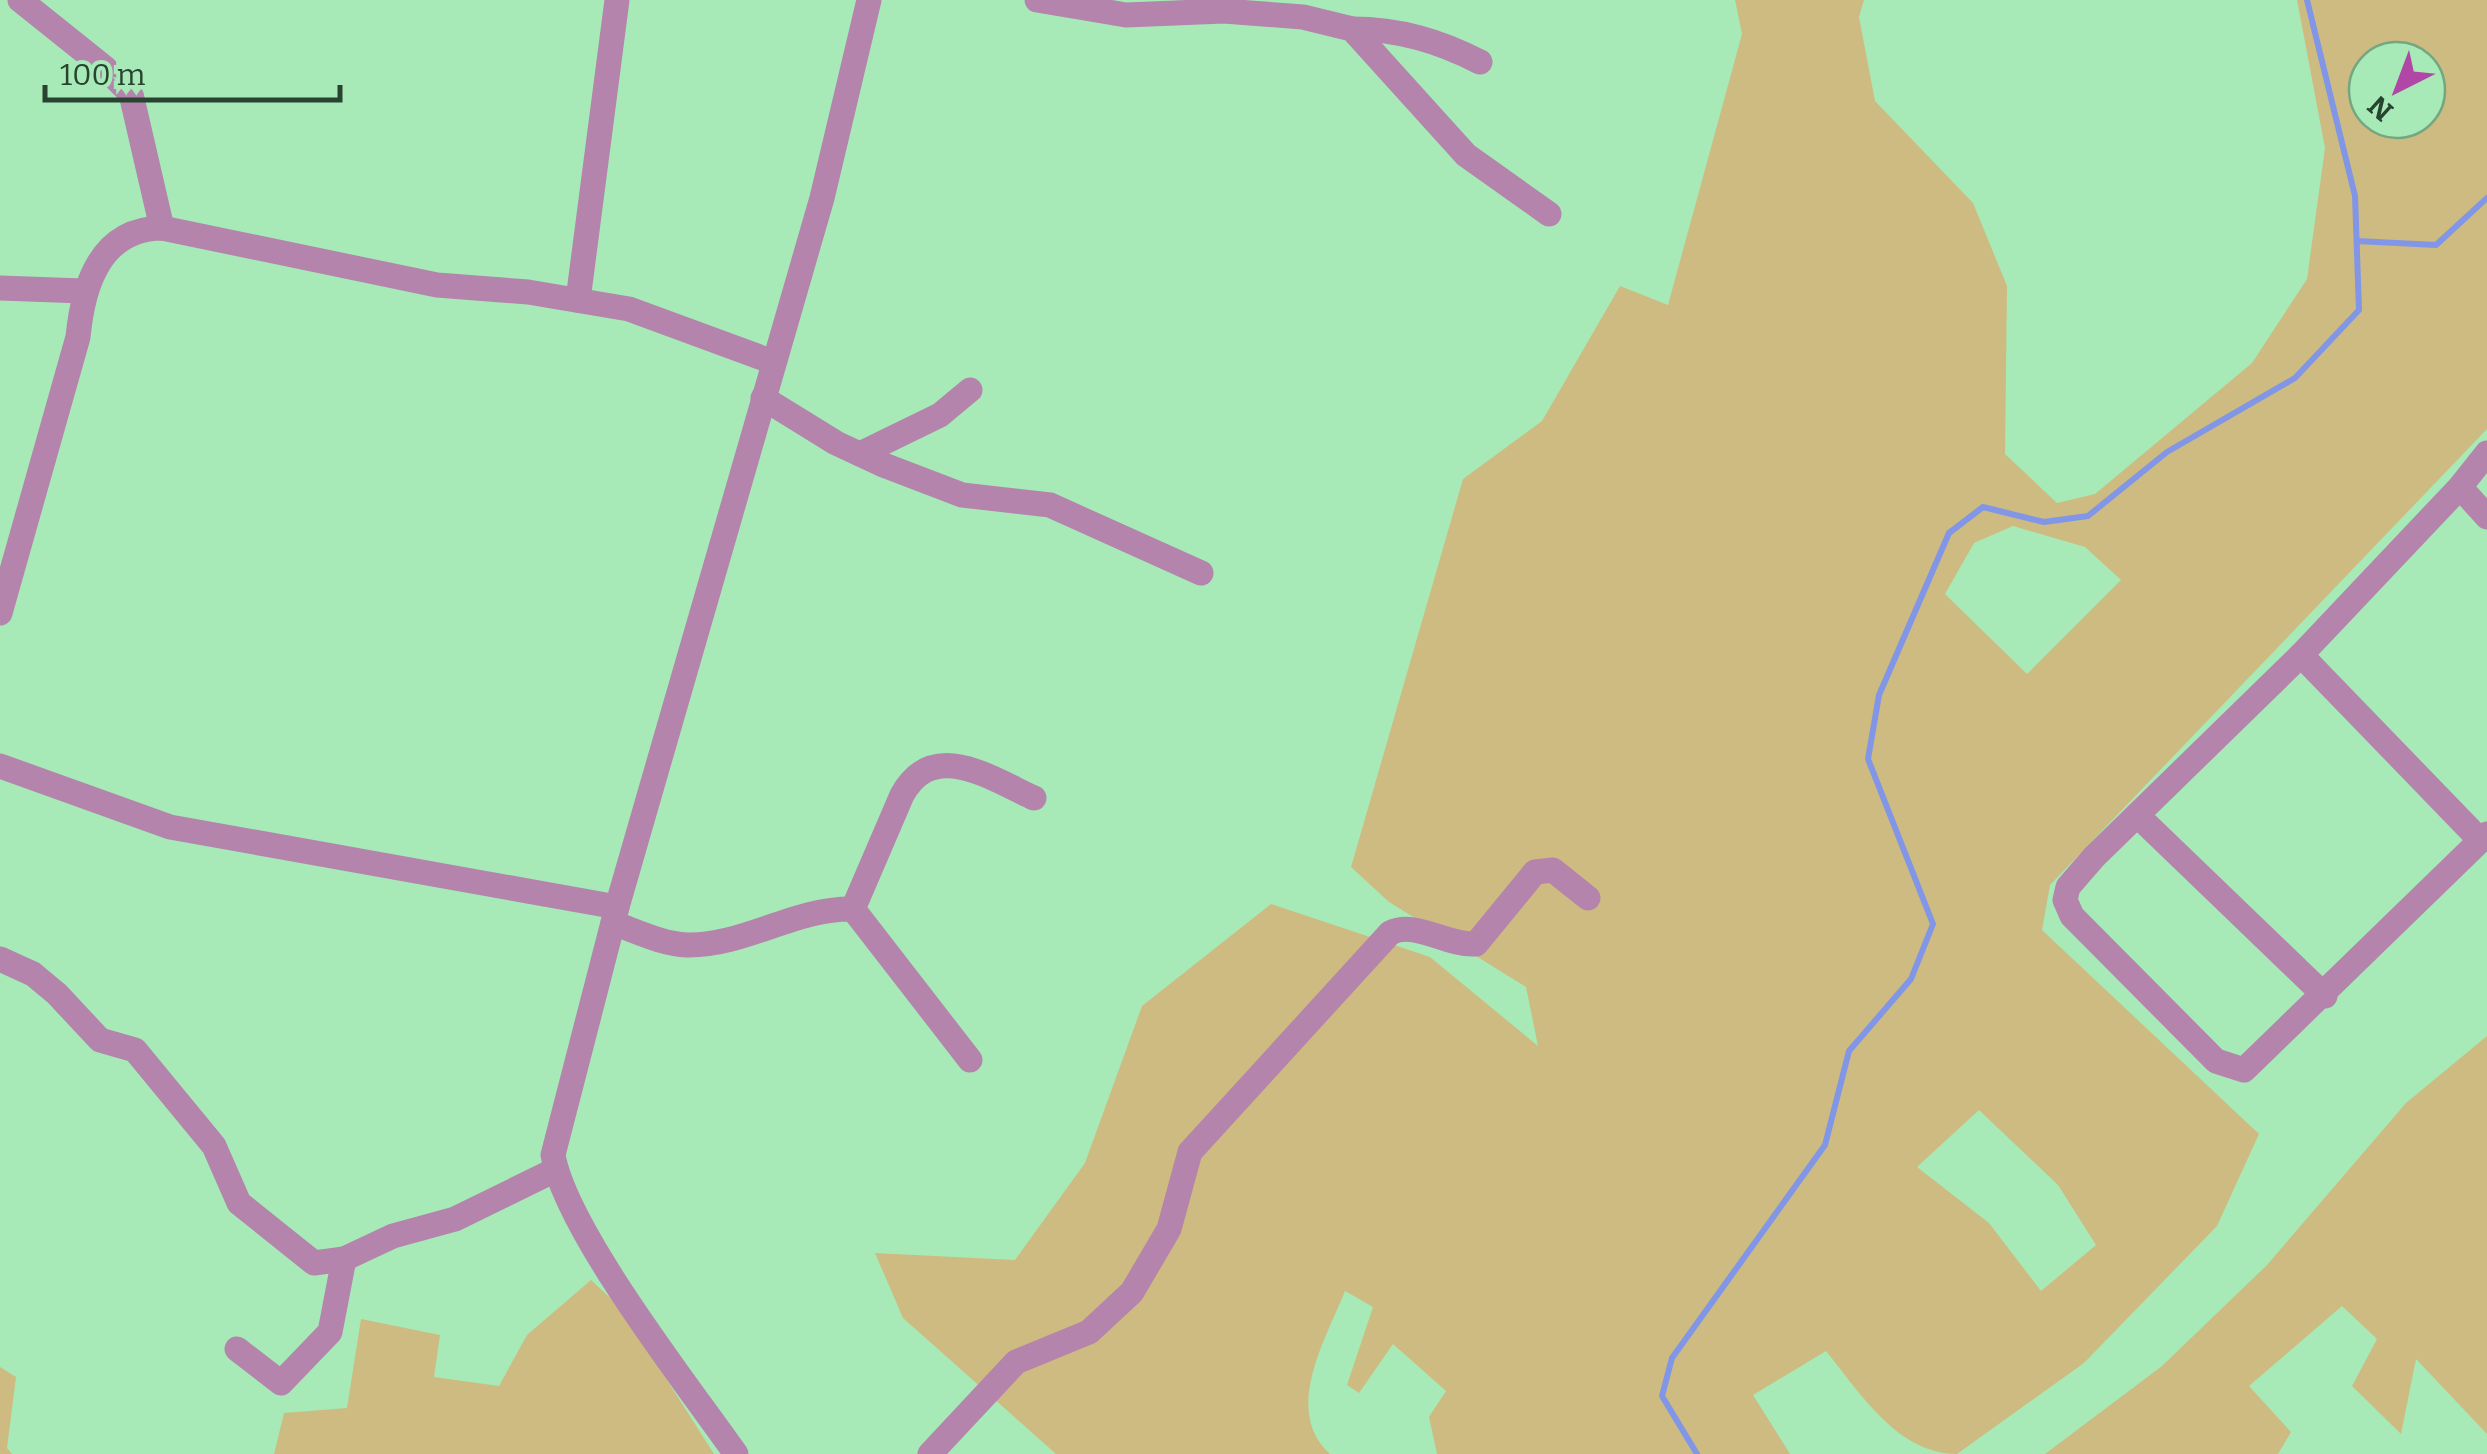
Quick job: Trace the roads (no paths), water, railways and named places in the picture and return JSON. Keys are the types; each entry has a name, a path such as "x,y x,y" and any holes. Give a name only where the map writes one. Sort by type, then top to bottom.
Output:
{"street":[{"path":"20,0 105,68 131,94 162,228"},
{"path":"578,300 618,0"},
{"path":"736,1454 598,1252 555,1170 554,1142 615,915 822,198 869,0"},
{"path":"1037,0 1126,15 1224,11 1302,17 1441,42 1480,62"},
{"path":"1352,29 1466,155 1548,214"},
{"path":"0,613 8,548 78,337 83,291 120,238 144,228 312,256 437,286 629,309 774,362"},
{"path":"0,288 83,291"},
{"path":"860,454 940,415 970,390"},
{"path":"763,398 860,454 962,495 1050,505 1201,573"},
{"path":"2300,655 2484,837 2325,996 2244,1070 2216,1062 2072,916 2064,900 2068,887 2300,655 2460,488 2487,452"},
{"path":"2460,488 2487,517"},
{"path":"852,909 902,795 911,779 924,769 939,762 958,767 1034,798"},
{"path":"0,789 12,771 170,828 615,915 666,941 719,942 802,914 852,909"},
{"path":"2137,815 2325,996"},
{"path":"930,1454 1016,1362 1089,1332 1132,1292 1169,1229 1190,1152 1390,933 1416,929 1455,945 1476,944 1535,872 1553,870 1588,898"},
{"path":"852,909 970,1060"},
{"path":"0,959 57,994 100,1040 135,1050 214,1146 239,1203 309,1261 344,1259 392,1236 455,1219 555,1170"},
{"path":"237,1349 273,1380 282,1382 291,1376 333,1326 344,1259"}],"waterway":[{"path":"1697,1454 1662,1396 1672,1358 1825,1145 1849,1051 1911,979 1933,924 1868,759 1879,695 1949,533 1983,507 2044,522 2088,516 2167,452 2295,378 2359,310 2355,196 2307,0"},
{"path":"2357,241 2436,245 2487,198"}]}
